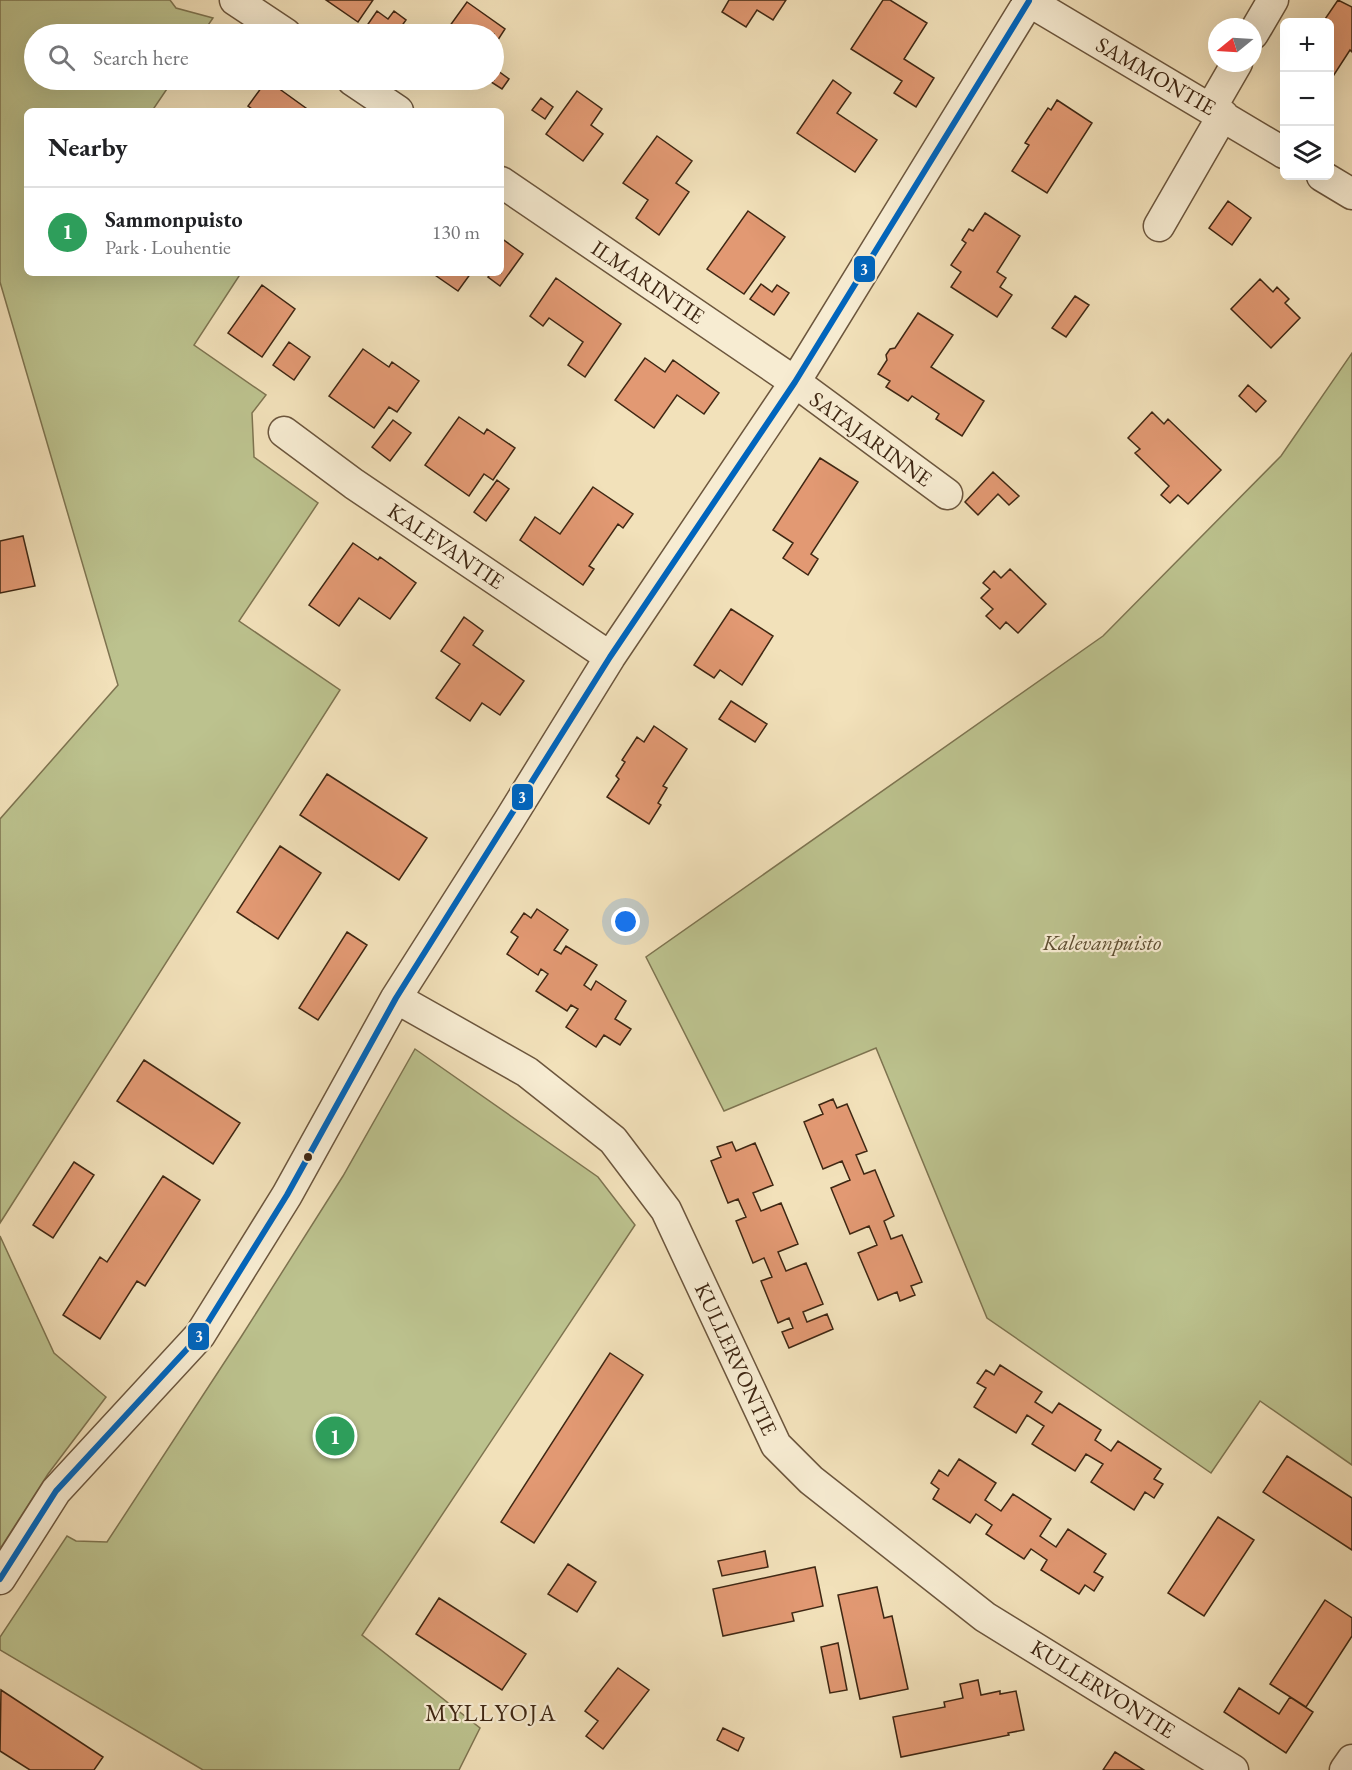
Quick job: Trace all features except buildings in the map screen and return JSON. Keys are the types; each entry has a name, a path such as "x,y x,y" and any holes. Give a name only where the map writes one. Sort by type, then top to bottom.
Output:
{"street":[{"path":"235,0 271,24"},
{"path":"1262,19 1273,0"},
{"path":"0,1579 56,1491 200,1335 287,1195 396,998 610,657 795,382 1028,1"},
{"name":"SAMMONTIE","path":"1028,1 1280,151"},
{"path":"1160,226 1217,112 1233,72"},
{"path":"366,90 393,108"},
{"path":"1329,180 1352,194"},
{"name":"ILMARINTIE","path":"504,184 795,382"},
{"name":"SATAJARINNE","path":"795,382 947,494"},
{"name":"KALEVANTIE","path":"284,432 354,484 610,657"},
{"name":"KULLERVONTIE","path":"396,998 527,1072 613,1140 666,1210 776,1445 811,1480 985,1617 1233,1770"},
{"path":"1344,1770 1352,1760"}],"green space":[{"path":"0,0 170,0 176,8 213,18 209,24 24,24 24,90 166,90 154,108 24,108 24,276 239,276 194,345 266,395 252,413 254,457 318,503 239,621 340,690 0,1223 0,819 118,685 0,282"},
{"name":"Kalevanpuisto","path":"1352,353 1352,1465 1260,1401 1211,1473 987,1318 876,1048 724,1111 646,957 1103,636 1281,456"},
{"path":"415,1049 598,1177 635,1225 362,1635 480,1728 459,1770 203,1770 0,1650 0,1637 67,1536 76,1541 107,1542 343,1176"},
{"path":"0,1236 54,1353 106,1397 48,1474 0,1549"}],"transit line":[{"name":"3","path":"0,1579 56,1491 200,1335 287,1195 396,998 610,657 795,382 1029,1"}],"place":[{"name":"Sammonpuisto","path":"335,1436"}],"district":[{"name":"MYLLYOJA","path":"491,1712"}]}
